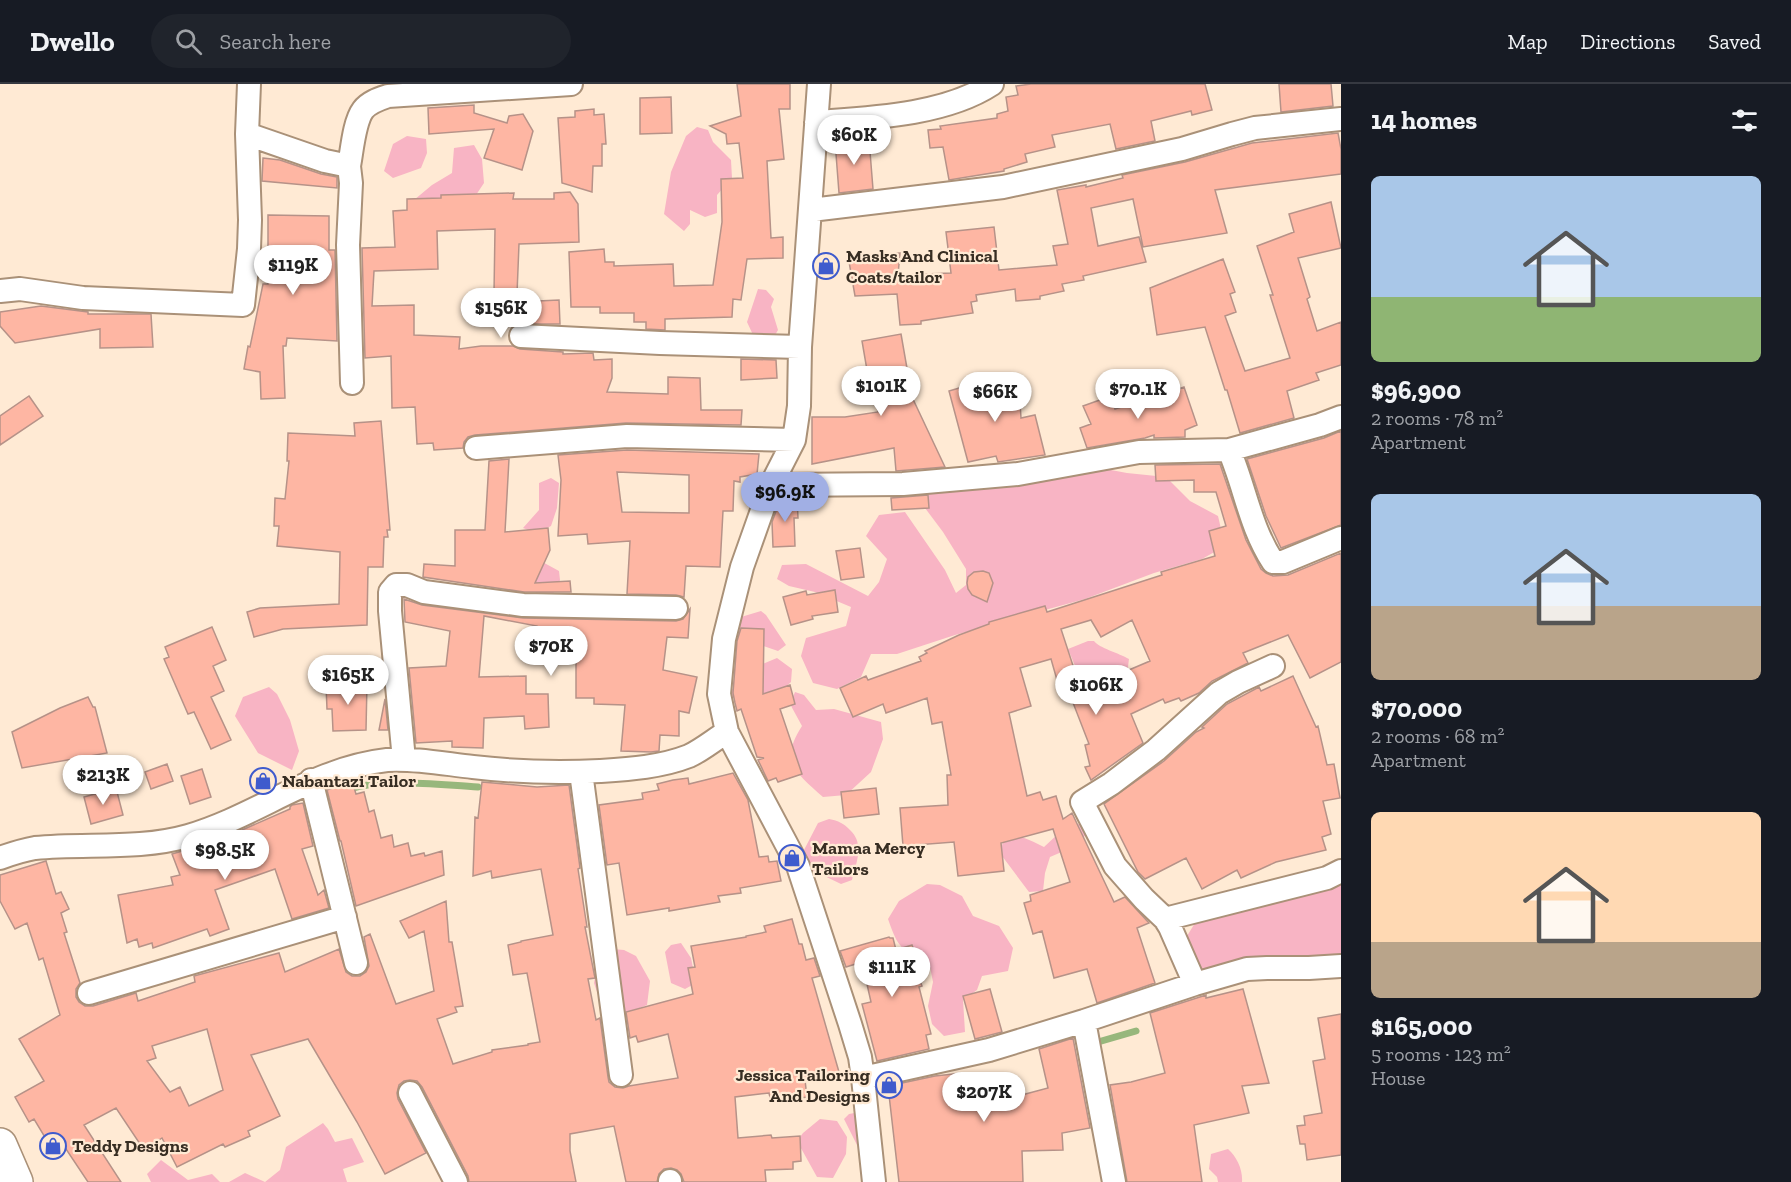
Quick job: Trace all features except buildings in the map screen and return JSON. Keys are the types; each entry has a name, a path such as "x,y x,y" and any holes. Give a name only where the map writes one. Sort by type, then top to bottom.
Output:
{"street":[{"path":"0,291 20,289 83,298 243,305 249,229 247,134 249,84"},
{"path":"352,383 348,245 351,183 349,166 359,118 367,106 378,99 399,95 571,84"},
{"path":"819,84 799,406 794,440 771,485 742,567 724,639 719,694 727,732 798,866 850,1024 860,1057 874,1182"},
{"path":"816,122 875,117 924,109 964,99 992,84"},
{"path":"811,210 1003,187 1182,149 1255,128 1341,119"},
{"path":"247,134 325,161 349,166"},
{"path":"521,336 660,344 801,346"},
{"path":"771,485 903,484 1018,474 1139,452 1229,450 1341,417"},
{"path":"476,448 627,436 794,440"},
{"path":"1229,450 1237,467 1255,530 1272,562 1283,562 1341,538"},
{"path":"404,760 390,611 390,592 396,585 407,585 424,592 523,605 675,608"},
{"path":"1195,984 1165,919 1115,867 1082,802 1111,784 1156,750 1219,693 1273,666"},
{"path":"0,858 34,848 137,844 188,836 230,820 311,780 352,766 387,760 404,760 503,770 582,772 643,767 690,755 727,732"},
{"path":"582,772 621,1075"},
{"path":"311,780 356,963"},
{"path":"1165,919 1327,878 1341,871"},
{"path":"89,993 345,917"},
{"path":"863,1078 988,1050 1195,984 1257,968 1341,966"},
{"path":"1084,1021 1114,1182"},
{"path":"410,1093 456,1182"},
{"path":"0,1145 16,1182"}],"shaded area":[{"path":"697,127 708,130 713,142 731,160 732,178 717,195 717,213 705,217 690,210 690,224 684,231 664,214 671,172 686,136"},
{"path":"407,136 426,139 427,153 421,168 393,178 384,171 393,144"},
{"path":"474,145 482,159 484,183 476,195 436,205 414,200 432,185 452,173 454,148"},
{"path":"758,289 766,290 774,299 771,307 778,330 771,342 754,337 747,322"},
{"path":"1068,462 1127,473 1166,477 1190,501 1218,516 1225,546 1202,559 1154,573 1085,599 955,635 897,654 871,654 861,677 837,689 813,683 801,656 806,638 846,626 851,607 815,592 789,586 777,579 782,565 806,564 868,596 879,582 887,559 866,536 879,515 905,512 945,570 956,593 966,585 966,569 925,508 929,483"},
{"path":"551,478 559,483 557,508 551,526 537,533 523,528 539,510 539,483"},
{"path":"537,559 559,571 560,580 550,600 541,597 528,586"},
{"path":"761,611 786,645 778,651 737,634 741,617"},
{"path":"1094,641 1129,659 1127,674 1089,689 1078,673 1068,649"},
{"path":"777,658 792,669 791,682 779,693 743,700 725,696 758,666"},
{"path":"269,687 277,694 290,720 299,751 292,770 258,753 235,716 243,697"},
{"path":"795,692 804,695 816,710 834,709 881,722 883,739 871,772 846,795 823,797 805,781 794,766 791,758 792,748 802,726 790,704"},
{"path":"829,819 845,826 855,835 857,841 858,854 852,880 841,884 812,870 804,850 818,823"},
{"path":"1073,824 1083,824 1086,835 1071,848 1050,857 1043,891 1029,892 999,852 1003,844 1007,839 1018,837 1044,847"},
{"path":"1341,881 1341,970 1204,982 1192,964 1187,936 1195,923"},
{"path":"927,884 940,885 962,896 973,916 999,926 1013,948 1008,971 982,976 977,990 963,1000 965,1032 944,1036 932,1024 928,1006 933,982 929,962 912,954 898,943 888,919 899,901"},
{"path":"681,943 691,958 696,983 685,989 671,983 665,952 671,945"},
{"path":"612,949 624,950 636,956 650,981 647,1005 620,1016 604,1013 594,983 598,960"},
{"path":"860,1112 867,1150 858,1147 844,1119 849,1114"},
{"path":"820,1119 837,1121 847,1137 846,1154 833,1178 817,1177 797,1141"},
{"path":"323,1123 335,1142 352,1138 364,1162 343,1169 347,1182 265,1182 280,1170 286,1147"},
{"path":"1228,1149 1239,1164 1242,1182 1218,1182 1217,1177 1209,1169 1211,1154"},
{"path":"161,1160 188,1180 212,1174 220,1182 151,1182 147,1174"},
{"path":"245,1173 265,1182 229,1182"}],"waterway":[{"path":"346,790 394,783 478,787"},
{"path":"1098,1042 1136,1031"}],"place":[{"name":"Masks And Clinical Coats/tailor","path":"826,266"},
{"name":"Nabantazi Tailor","path":"263,781"},
{"name":"Mamaa Mercy Tailors","path":"792,858"},
{"name":"Jessica Tailoring And Designs","path":"889,1085"},
{"name":"Teddy Designs","path":"53,1146"}]}
